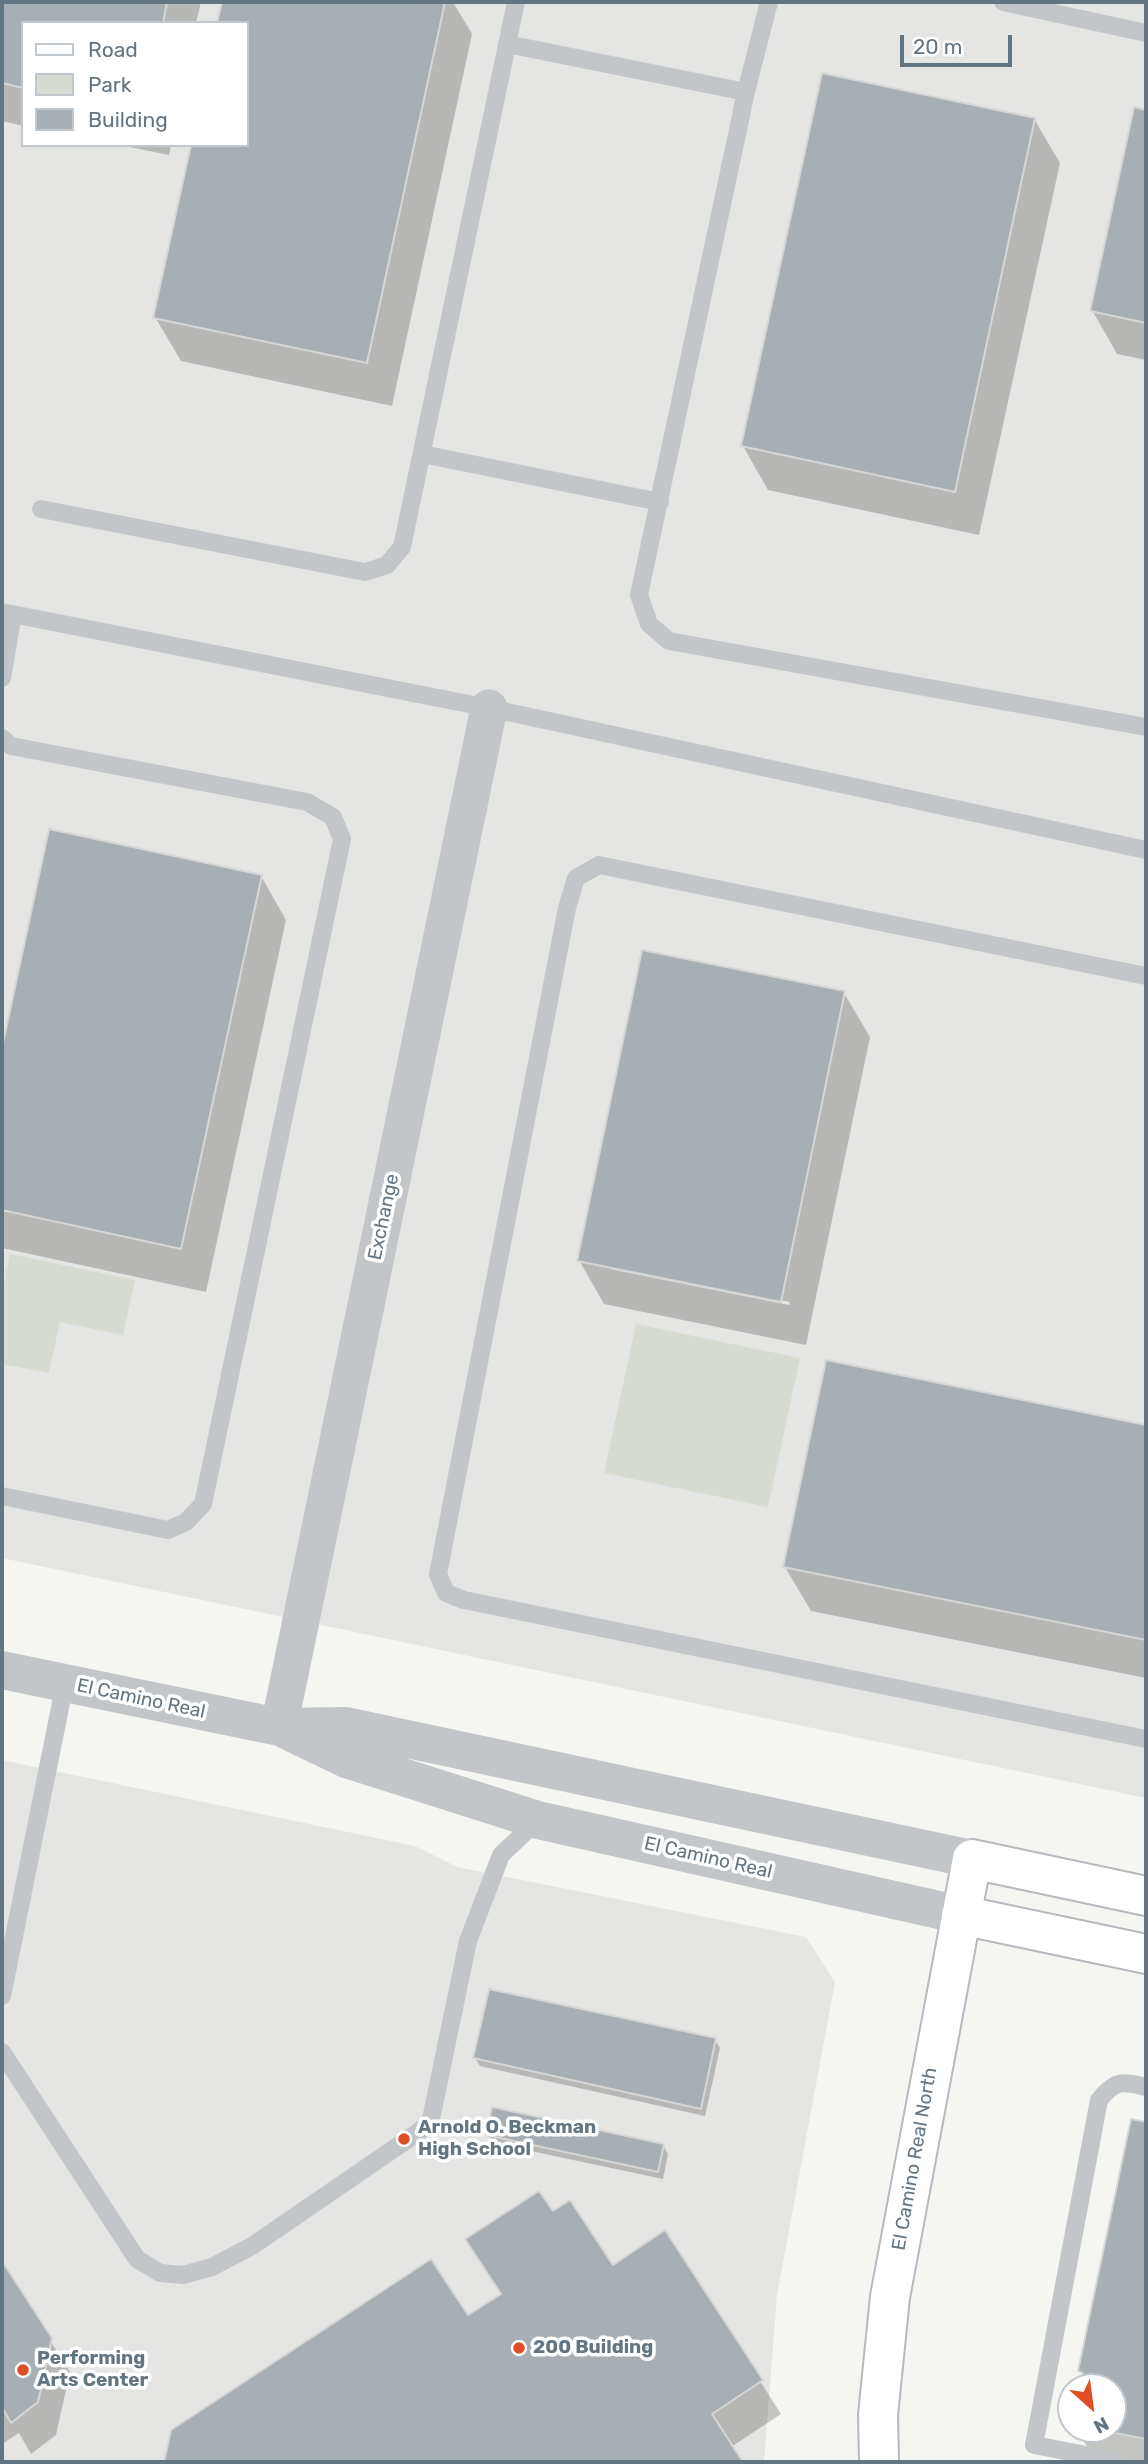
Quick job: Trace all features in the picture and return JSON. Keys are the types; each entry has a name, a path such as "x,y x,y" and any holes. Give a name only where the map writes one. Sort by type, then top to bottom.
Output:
{"main road":[{"name":"El Camino Real","path":"972,1859 1146,1896"},
{"name":"El Camino Real North","path":"879,2462 878,2415 890,2297 972,1859"},
{"name":"El Camino Real","path":"961,1915 1146,1954"}],"street":[{"name":"Exchange","path":"279,1727 489,708"},
{"name":"El Camino Real","path":"2,1670 279,1727 346,1726 972,1859"},
{"name":"El Camino Real","path":"279,1727 346,1759 538,1820 961,1915"}],"lane":[{"path":"41,509 365,572 387,565 402,547 516,2"},
{"path":"769,2 746,92 639,595 649,624 669,641 1146,727"},
{"path":"1003,2 1146,33"},
{"path":"508,44 746,92"},
{"path":"422,454 660,502"},
{"path":"2,678 7,613 489,708 1146,850"},
{"path":"2,737 11,746 307,802 333,817 342,839 203,1504 186,1522 168,1530 2,1496"},
{"path":"1146,976 599,865 576,878 567,908 438,1574 446,1593 464,1600 1146,1739"},
{"path":"2,1996 65,1683"},
{"path":"2,2052 137,2259 160,2273 183,2275 212,2267 252,2246 430,2124 468,1941 500,1855 538,1820"},
{"path":"1123,2462 1034,2445 1100,2100 1110,2087 1125,2082 1146,2087"}],"shaded area":[{"path":"2,2 1146,2 1146,1798 2,1558"},
{"name":"Arnold O. Beckman High School","path":"2,1760 415,1846 457,1867 806,1937 835,1982 777,2295 764,2462 2,2462"}],"green space":[{"path":"10,1254 135,1280 123,1335 60,1322 49,1373 2,1364 2,1295"},
{"path":"636,1324 800,1358 768,1507 604,1473"}],"building":[{"path":"2,2 167,2 163,21 21,21 21,88 2,83"},
{"path":"222,2 445,2 367,363 153,318 191,147 248,147 248,21 217,21"},
{"path":"822,73 1035,118 955,492 741,446"},
{"path":"1134,107 1146,110 1146,323 1090,311"},
{"path":"49,829 262,875 181,1249 2,1210 2,1048"},
{"path":"642,950 845,991 781,1302 577,1261"},
{"path":"826,1360 1146,1425 1146,1640 783,1567"},
{"path":"489,1989 716,2038 701,2109 473,2058"},
{"path":"492,2107 664,2144 658,2172 486,2135"},
{"path":"1131,2119 1146,2122 1146,2439 1127,2435 1127,2373 1078,2371"},
{"name":"200 Building","path":"539,2191 553,2211 570,2200 613,2265 665,2230 763,2380 712,2414 743,2462 164,2462 171,2430 431,2259 468,2315 501,2294 465,2239"},
{"name":"Performing Arts Center","path":"2,2261 52,2338 38,2402 11,2423 2,2407"}],"place":[{"name":"Arnold O. Beckman High School","path":"404,2139"},
{"name":"200 Building","path":"519,2348"},
{"name":"Performing Arts Center","path":"23,2370"}]}
